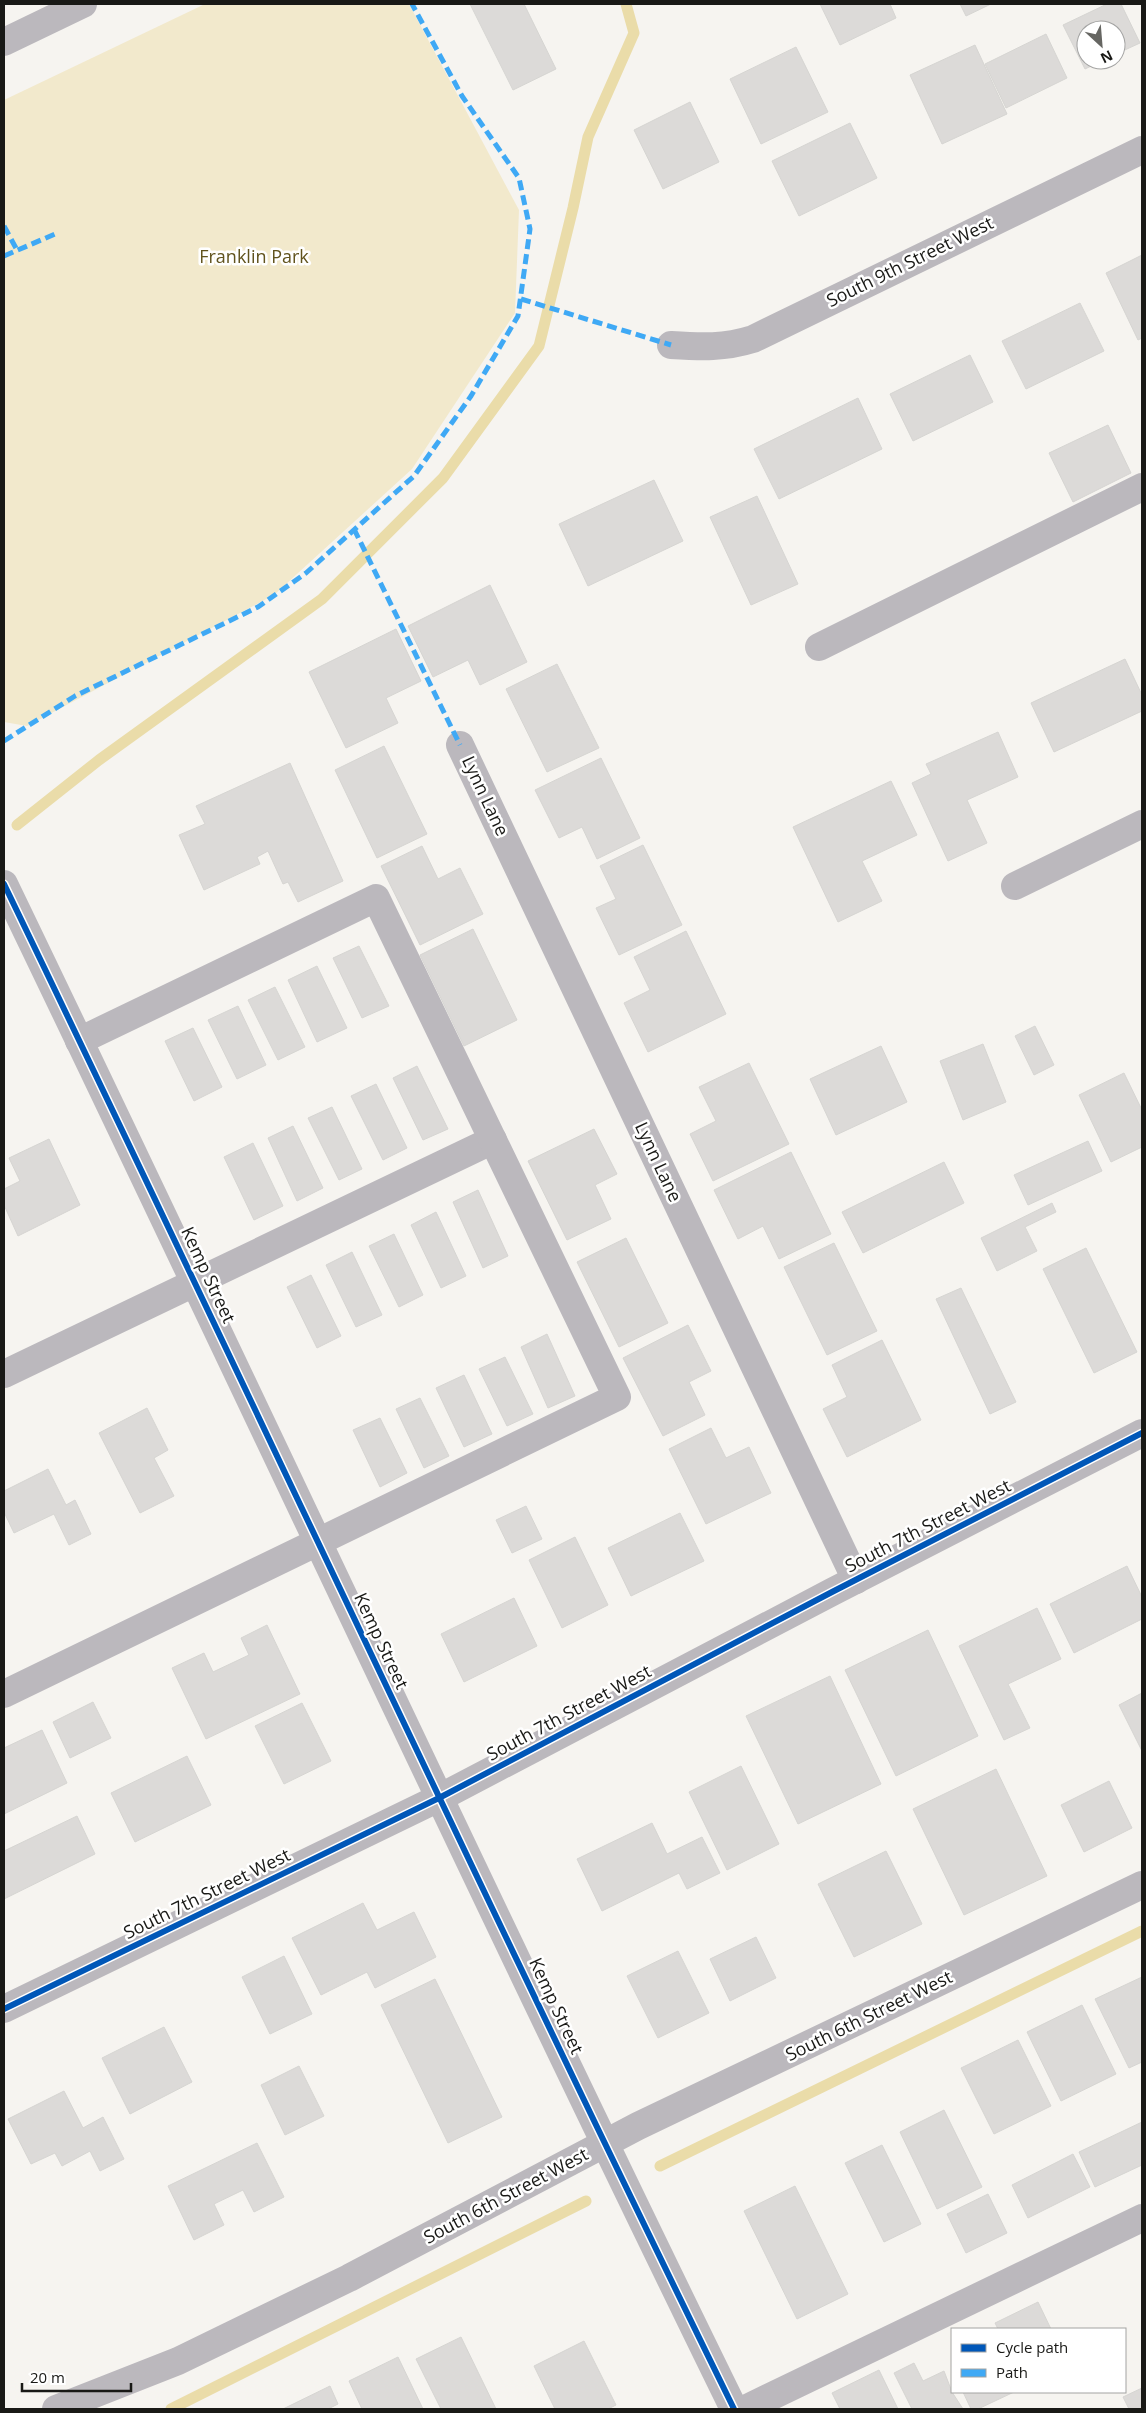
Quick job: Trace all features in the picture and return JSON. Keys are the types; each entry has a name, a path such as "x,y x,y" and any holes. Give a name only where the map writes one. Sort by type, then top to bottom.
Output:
{"street":[{"path":"4,42 84,4"},
{"name":"South 9th Street West","path":"671,345 731,346 754,339 1142,150"},
{"path":"819,647 1142,487"},
{"name":"Lynn Lane","path":"460,745 856,1580"},
{"path":"1015,886 1142,824"},
{"name":"Kemp Street","path":"4,884 196,1282 604,2145 734,2409"},
{"path":"4,1694 617,1397 376,898 79,1041"},
{"path":"4,1374 493,1140"},
{"name":"South 7th Street West","path":"4,2010 439,1798 1142,1433"},
{"name":"South 6th Street West","path":"56,2409 178,2361 349,2278 638,2126 1142,1886"},
{"path":"745,2409 1142,2218"}],"green space":[{"name":"Franklin Park","path":"205,4 409,4 519,210 515,313 412,469 274,595 27,726 4,722 4,100"}],"building":[{"path":"470,4 524,4 556,69 513,90"},
{"path":"820,4 890,4 896,18 840,45"},
{"path":"960,4 991,4 966,16"},
{"path":"1107,4 1121,4 1140,43 1126,49 1126,20 1076,20 1076,51 1063,25"},
{"path":"1046,34 1067,78 1006,108 985,64"},
{"path":"975,45 1007,114 942,144 910,75"},
{"path":"796,47 828,112 761,144 730,79"},
{"path":"690,102 719,162 663,189 634,130"},
{"path":"850,123 877,178 799,216 772,161"},
{"path":"1142,255 1142,338 1138,340 1106,273"},
{"path":"1080,303 1104,351 1026,389 1002,341"},
{"path":"970,355 993,402 913,441 890,394"},
{"path":"858,398 882,449 779,499 754,449"},
{"path":"1108,425 1131,473 1073,502 1049,453"},
{"path":"654,480 683,541 588,586 559,524"},
{"path":"757,496 798,584 751,605 710,517"},
{"path":"490,585 527,662 480,685 468,660 433,677 408,626"},
{"path":"396,629 421,681 386,698 398,723 346,748 309,672"},
{"path":"1125,659 1142,695 1142,711 1054,752 1031,703"},
{"path":"557,664 599,748 547,772 506,689"},
{"path":"998,732 1018,777 967,800 987,843 948,861 912,783 931,774 926,764"},
{"path":"384,746 427,834 377,858 335,770"},
{"path":"601,758 640,838 597,859 582,827 559,838 535,790"},
{"path":"290,763 343,881 298,902 288,882 283,884 268,851 257,857 260,864 204,890 179,835 205,824 196,806"},
{"path":"891,781 917,835 862,861 882,901 838,922 793,827"},
{"path":"643,845 682,925 619,955 596,908 616,899 600,866"},
{"path":"422,846 438,879 460,868 483,914 420,945 381,866"},
{"path":"473,929 517,1020 464,1046 420,955"},
{"path":"686,931 726,1014 648,1052 624,1003 650,990 634,957"},
{"path":"359,946 389,1006 362,1018 333,958"},
{"path":"317,966 347,1028 317,1042 288,980"},
{"path":"275,987 305,1047 278,1060 248,1000"},
{"path":"238,1006 266,1065 237,1079 208,1020"},
{"path":"1035,1026 1054,1065 1034,1075 1015,1036"},
{"path":"193,1028 222,1087 194,1101 165,1041"},
{"path":"983,1044 1006,1102 963,1120 940,1061"},
{"path":"881,1046 907,1102 836,1135 810,1079"},
{"path":"749,1063 789,1144 713,1181 690,1134 716,1121 699,1087"},
{"path":"417,1066 448,1129 423,1140 393,1078"},
{"path":"1124,1073 1142,1110 1142,1147 1111,1162 1079,1095"},
{"path":"376,1084 407,1148 383,1160 351,1096"},
{"path":"332,1107 362,1169 339,1180 308,1118"},
{"path":"293,1126 323,1188 297,1201 268,1138"},
{"path":"594,1129 617,1174 595,1185 611,1219 567,1240 528,1161"},
{"path":"49,1139 80,1205 18,1236 4,1205 4,1189 20,1181 9,1158"},
{"path":"1088,1141 1102,1171 1028,1205 1014,1175"},
{"path":"253,1143 283,1206 254,1220 224,1157"},
{"path":"791,1152 831,1234 779,1259 763,1226 738,1239 714,1190"},
{"path":"944,1162 964,1203 863,1253 842,1212"},
{"path":"478,1190 508,1256 483,1268 453,1202"},
{"path":"1052,1203 1056,1212 1025,1227 1037,1251 997,1271 981,1238"},
{"path":"436,1212 466,1276 441,1288 411,1225"},
{"path":"394,1234 423,1295 399,1307 369,1246"},
{"path":"626,1238 668,1323 619,1347 577,1262"},
{"path":"834,1243 877,1331 827,1355 784,1267"},
{"path":"1086,1248 1137,1352 1094,1373 1043,1269"},
{"path":"352,1252 382,1315 356,1327 326,1265"},
{"path":"311,1275 341,1336 317,1348 287,1287"},
{"path":"961,1288 1016,1402 990,1414 936,1299"},
{"path":"688,1325 711,1371 689,1382 705,1415 663,1436 623,1358"},
{"path":"547,1334 575,1396 548,1408 521,1347"},
{"path":"882,1340 921,1420 847,1457 823,1409 847,1397 832,1365"},
{"path":"505,1357 533,1414 507,1426 479,1369"},
{"path":"464,1375 492,1434 464,1447 436,1388"},
{"path":"420,1398 449,1456 424,1468 396,1409"},
{"path":"147,1408 168,1450 154,1458 174,1496 140,1513 99,1433"},
{"path":"380,1418 407,1473 380,1487 353,1430"},
{"path":"711,1428 726,1458 749,1447 771,1493 706,1524 669,1449"},
{"path":"48,1469 66,1505 75,1500 91,1534 69,1545 54,1514 14,1533 4,1512 4,1491"},
{"path":"526,1506 542,1539 512,1553 496,1520"},
{"path":"680,1513 704,1561 631,1596 608,1548"},
{"path":"575,1537 608,1605 562,1628 529,1560"},
{"path":"1127,1566 1142,1597 1142,1619 1074,1653 1050,1604"},
{"path":"514,1598 537,1646 464,1682 441,1634"},
{"path":"1037,1608 1061,1659 1008,1684 1030,1728 1004,1740 959,1646"},
{"path":"267,1625 300,1694 206,1739 172,1668 204,1653 213,1672 249,1655 241,1638"},
{"path":"928,1630 978,1736 896,1776 845,1670"},
{"path":"830,1676 881,1784 798,1824 746,1716"},
{"path":"1142,1693 1142,1751 1119,1705"},
{"path":"93,1702 111,1738 70,1758 53,1722"},
{"path":"302,1703 331,1761 284,1784 255,1726"},
{"path":"42,1730 67,1783 4,1814 4,1748"},
{"path":"187,1756 211,1805 135,1842 111,1793"},
{"path":"741,1766 779,1844 727,1870 689,1792"},
{"path":"996,1769 1047,1876 964,1915 913,1809"},
{"path":"1109,1781 1132,1828 1084,1852 1061,1805"},
{"path":"77,1816 95,1854 4,1899 4,1851"},
{"path":"652,1823 667,1854 702,1837 720,1873 687,1889 679,1873 602,1911 577,1859"},
{"path":"886,1851 922,1924 854,1957 818,1884"},
{"path":"363,1903 377,1930 414,1912 436,1957 375,1988 367,1972 321,1995 292,1938"},
{"path":"756,1937 776,1978 730,2001 710,1959"},
{"path":"678,1951 709,2013 658,2038 627,1976"},
{"path":"284,1956 312,2014 270,2034 242,1977"},
{"path":"1142,1977 1142,2062 1129,2068 1095,1999"},
{"path":"435,1979 502,2117 448,2143 381,2005"},
{"path":"1082,2005 1116,2074 1061,2101 1027,2032"},
{"path":"164,2027 192,2082 130,2114 102,2058"},
{"path":"1018,2040 1051,2106 994,2134 961,2068"},
{"path":"299,2066 324,2116 285,2135 261,2085"},
{"path":"64,2091 83,2128 103,2117 124,2159 100,2171 90,2151 62,2166 55,2153 31,2164 8,2119"},
{"path":"944,2110 982,2187 937,2209 900,2132"},
{"path":"1142,2122 1142,2165 1095,2187 1079,2152"},
{"path":"257,2143 284,2197 254,2212 243,2190 214,2204 224,2225 194,2240 168,2186"},
{"path":"882,2145 921,2224 884,2242 845,2163"},
{"path":"1073,2154 1090,2187 1028,2218 1012,2185"},
{"path":"795,2186 848,2294 797,2319 744,2211"},
{"path":"988,2194 1007,2233 966,2253 947,2214"},
{"path":"1038,2302 1051,2328 998,2328 995,2323"},
{"path":"461,2337 496,2409 441,2409 416,2359"},
{"path":"584,2341 616,2405 608,2409 555,2409 534,2366"},
{"path":"398,2357 423,2409 362,2409 349,2381"},
{"path":"914,2363 923,2381 944,2371 951,2393 963,2409 912,2409 894,2373"},
{"path":"879,2370 898,2409 840,2409 832,2393"},
{"path":"330,2386 338,2404 328,2409 283,2409"},
{"path":"1142,2388 1142,2409 1129,2409 1123,2397"},
{"path":"963,2393 1012,2393 978,2409 971,2409"}],"waterway":[{"path":"17,825 99,760 322,599 443,478 539,346 573,208 588,137 634,33 626,4"},
{"path":"660,2166 1142,1931"},
{"path":"171,2409 586,2201"}],"marked path":[{"path":"4,741 75,696 258,607 306,573 414,476 471,396 518,316 530,229 519,178 462,96 412,4"},
{"path":"4,226 17,250"},
{"path":"4,256 55,234"},
{"path":"521,299 671,345"},
{"path":"354,529 460,745"}],"cycle path":[{"path":"4,884 550,2029 734,2409"},
{"path":"4,2009 439,1798 832,1592 1142,1433"}]}
